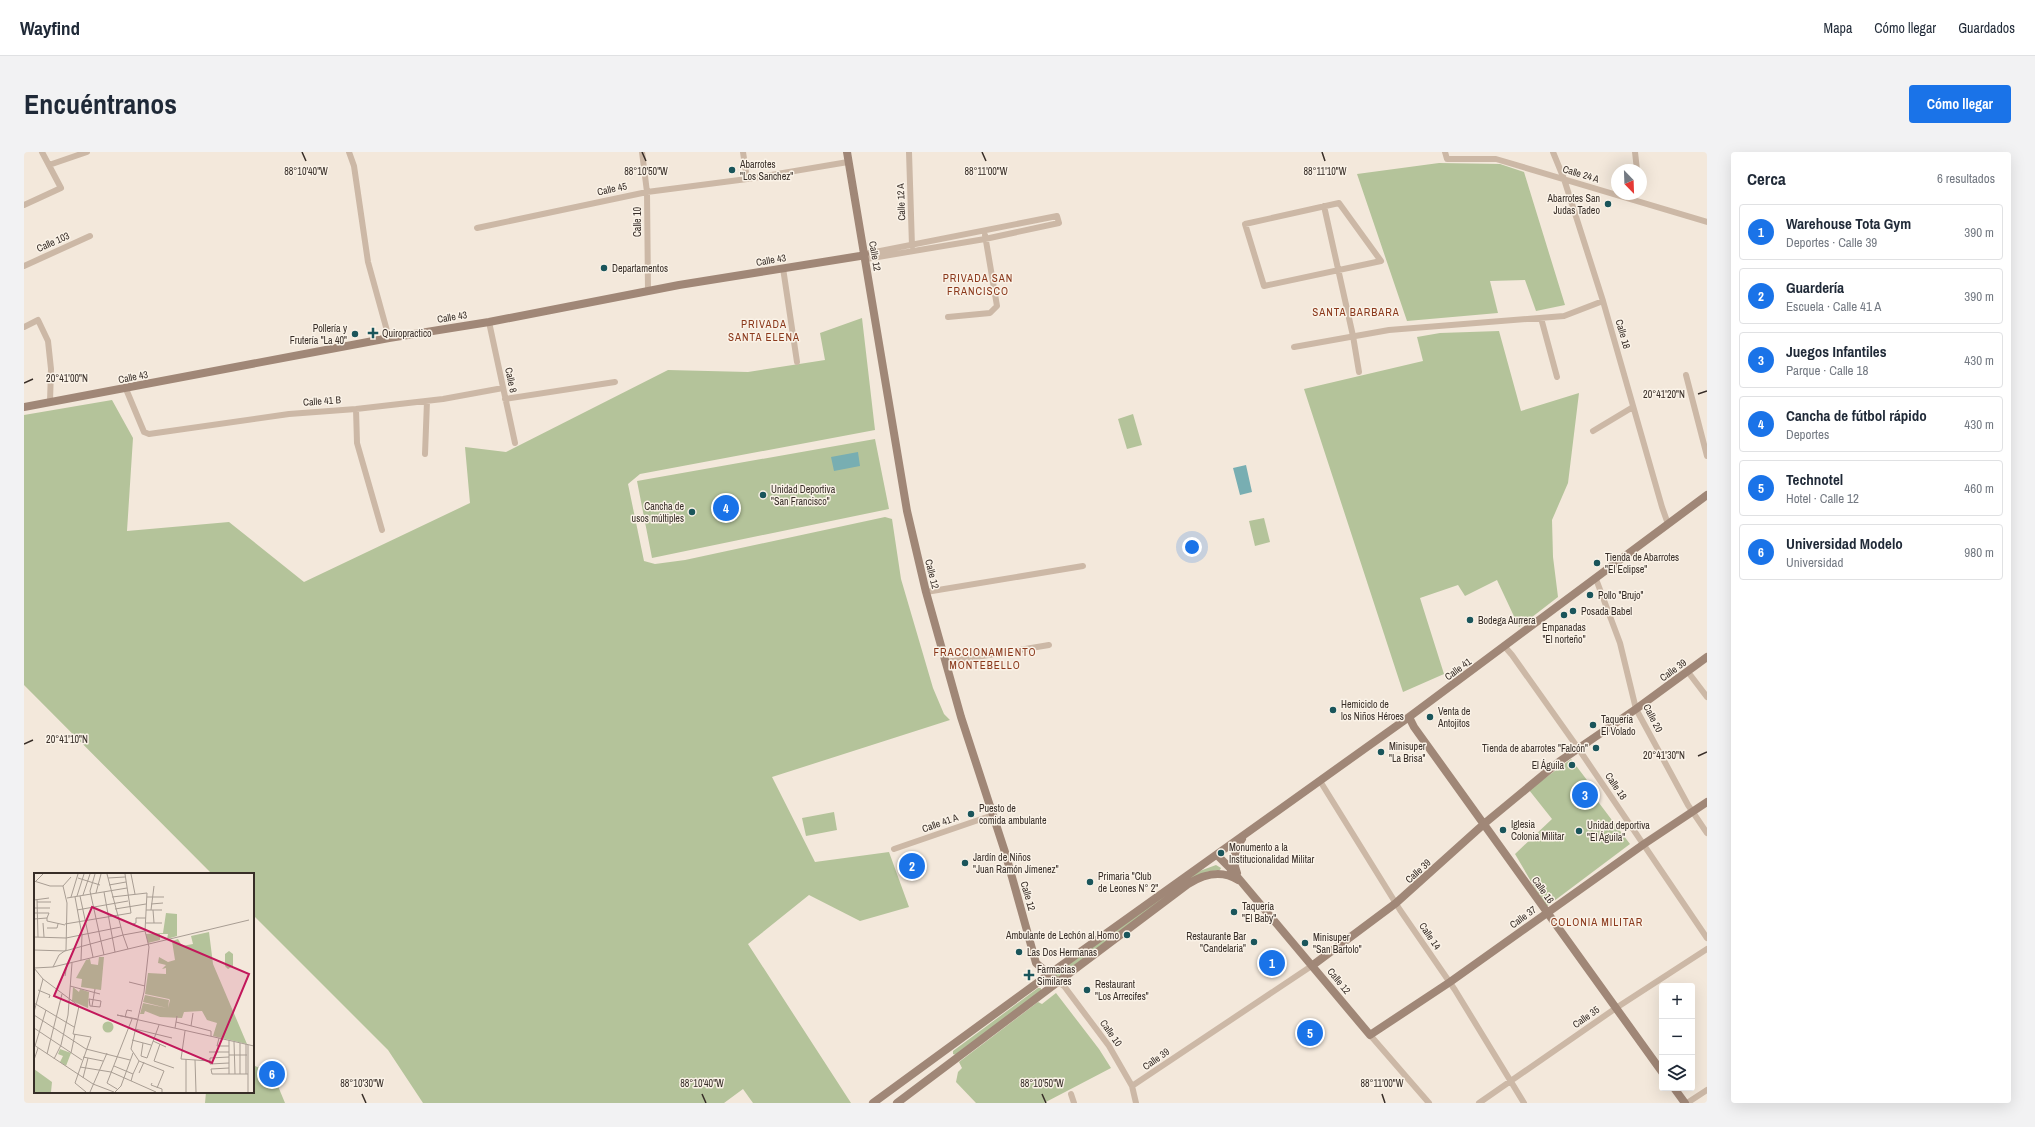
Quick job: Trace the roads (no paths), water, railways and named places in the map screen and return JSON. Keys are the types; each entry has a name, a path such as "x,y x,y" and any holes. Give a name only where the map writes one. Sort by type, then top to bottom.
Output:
{"main road":[{"name":"Calle 12","path":"847,152 863,256 907,511 926,592 946,662 1005,852 1036,963 1048,975 1058,982"},
{"name":"Calle 43","path":"24,407 126,389 389,338 489,322 648,291 863,256"},
{"name":"Calle 41","path":"873,1103 936,1055 1409,717 1596,580 1707,495"},
{"name":"Calle 39","path":"1313,965 1396,903 1485,823 1533,783 1578,748 1636,709 1707,657"},
{"name":"Calle 16","path":"1409,717 1414,727 1485,823 1659,1068"},
{"name":"Calle 37","path":"1370,1035 1450,982 1644,844 1707,802"},
{"path":"1240,881 1235,869 1234,858 1237,846 1248,833"},
{"name":"Calle 12","path":"1217,855 1313,965 1370,1035"},
{"path":"897,1103 1197,878 1218,873 1232,876 1240,881"},
{"path":"936,1055 945,1068"},
{"path":"1676,1091 1686,1103"}],"street":[{"path":"24,205 61,188 42,152"},
{"path":"48,165 87,152"},
{"path":"349,152 354,166 368,262 389,338"},
{"name":"Calle 10","path":"642,152 647,192 648,291"},
{"path":"743,152 747,179"},
{"name":"Calle 12 A","path":"909,152 913,243 912,251"},
{"name":"Calle 18","path":"1552,152 1564,179 1603,301 1668,524"},
{"path":"1635,152 1636,164"},
{"name":"Calle 24 A","path":"1446,155 1496,159 1707,222"},
{"name":"Calle 45","path":"477,228 647,192 747,179 848,162"},
{"path":"1339,203 1381,261 1339,270 1264,286 1245,224 1339,203"},
{"path":"1324,206 1353,336 1359,372"},
{"path":"1057,216 1059,223 985,239 912,251 863,256 913,243 984,232 1057,216"},
{"path":"948,317 990,313 997,306 984,232"},
{"name":"Calle 103","path":"24,266 90,236"},
{"path":"783,268 797,362"},
{"path":"1294,347 1389,330 1564,316 1603,301"},
{"path":"1541,318 1557,377"},
{"path":"24,327 38,320 48,341 51,369 50,402"},
{"name":"Calle 8","path":"489,322 515,442"},
{"path":"1686,376 1707,456"},
{"path":"505,399 615,382"},
{"name":"Calle 41 B","path":"126,389 144,432 149,434 281,415 427,401 470,395 503,388"},
{"path":"426,454 427,401"},
{"path":"1593,431 1633,407"},
{"path":"356,409 358,443 382,530"},
{"path":"926,592 1083,566"},
{"name":"Calle 20","path":"1596,580 1620,643 1636,709 1693,812 1707,833"},
{"path":"946,662 1049,645"},
{"name":"Calle 18","path":"1505,647 1578,748 1707,938"},
{"path":"1688,672 1707,698"},
{"name":"Calle 14","path":"1320,781 1396,903 1450,982 1524,1103"},
{"name":"Calle 41 A","path":"894,849 993,815"},
{"name":"Calle 35","path":"1479,1103 1616,1008 1707,949"},
{"name":"Calle 39","path":"1132,1086 1313,965"},
{"name":"Calle 10","path":"1058,982 1064,986 1109,1046 1132,1086 1136,1103"},
{"name":"Calle 12","path":"1370,1035 1429,1103"},
{"path":"1686,1103 1707,1090"},
{"path":"1071,1094 1074,1103"}],"water":[{"path":"858,452 860,466 834,471 831,457"},
{"path":"1246,465 1252,492 1240,495 1233,468"}],"place":[{"name":"Abarrotes \"Los Sanchez\"","path":"732,170"},
{"name":"Abarrotes San Judas Tadeo","path":"1608,204"},
{"name":"Departamentos","path":"604,268"},
{"name":"Quiropractico","path":"373,333"},
{"name":"Pollería y Frutería \"La 40\"","path":"355,334"},
{"name":"Unidad Deportiva \"San Francisco\"","path":"763,495"},
{"name":"Cancha de fútbol rápido","path":"726,508"},
{"name":"Cancha de usos múltiples","path":"692,512"},
{"name":"Tienda de Abarrotes \"El Eclipse\"","path":"1597,563"},
{"name":"Pollo \"Brujo\"","path":"1590,595"},
{"name":"Posada Babel","path":"1573,611"},
{"name":"Empanadas \"El norteño\"","path":"1564,615"},
{"name":"Bodega Aurrera","path":"1470,620"},
{"name":"Hemiciclo de los Niños Héroes","path":"1333,710"},
{"name":"Venta de Antojitos","path":"1430,717"},
{"name":"Taquería El Volado","path":"1593,725"},
{"name":"Tienda de abarrotes \"Falcón\"","path":"1596,748"},
{"name":"Minisuper \"La Brisa\"","path":"1381,752"},
{"name":"El Águila","path":"1572,765"},
{"name":"Juegos Infantiles","path":"1585,795"},
{"name":"Puesto de comida ambulante","path":"971,814"},
{"name":"Iglesia Colonia Militar","path":"1503,830"},
{"name":"Unidad deportiva \"El Águila\"","path":"1579,831"},
{"name":"Monumento a la Institucionalidad Militar","path":"1221,853"},
{"name":"Jardín de Niños \"Juan Ramón Jímenez\"","path":"965,863"},
{"name":"Guardería","path":"912,866"},
{"name":"Primaria \"Club de Leones N° 2\"","path":"1090,882"},
{"name":"Taquería \"El Baby\"","path":"1234,912"},
{"name":"Ambulante de Lechón al Horno","path":"1127,935"},
{"name":"Restaurante Bar \"Candelaria\"","path":"1254,942"},
{"name":"Minisuper \"San Bartolo\"","path":"1305,943"},
{"name":"Las Dos Hermanas","path":"1019,952"},
{"name":"Warehouse Tota Gym","path":"1272,963"},
{"name":"Farmacias Similares","path":"1029,975"},
{"name":"Restaurant \"Los Arrecifes\"","path":"1087,990"},
{"name":"Technotel","path":"1310,1033"},
{"name":"Universidad Modelo","path":"272,1074"}],"district":[{"name":"PRIVADA SAN FRANCISCO","path":"978,284"},
{"name":"SANTA BARBARA","path":"1356,312"},
{"name":"PRIVADA SANTA ELENA","path":"764,330"},
{"name":"FRACCIONAMIENTO MONTEBELLO","path":"985,658"},
{"name":"COLONIA MILITAR","path":"1597,922"}]}
